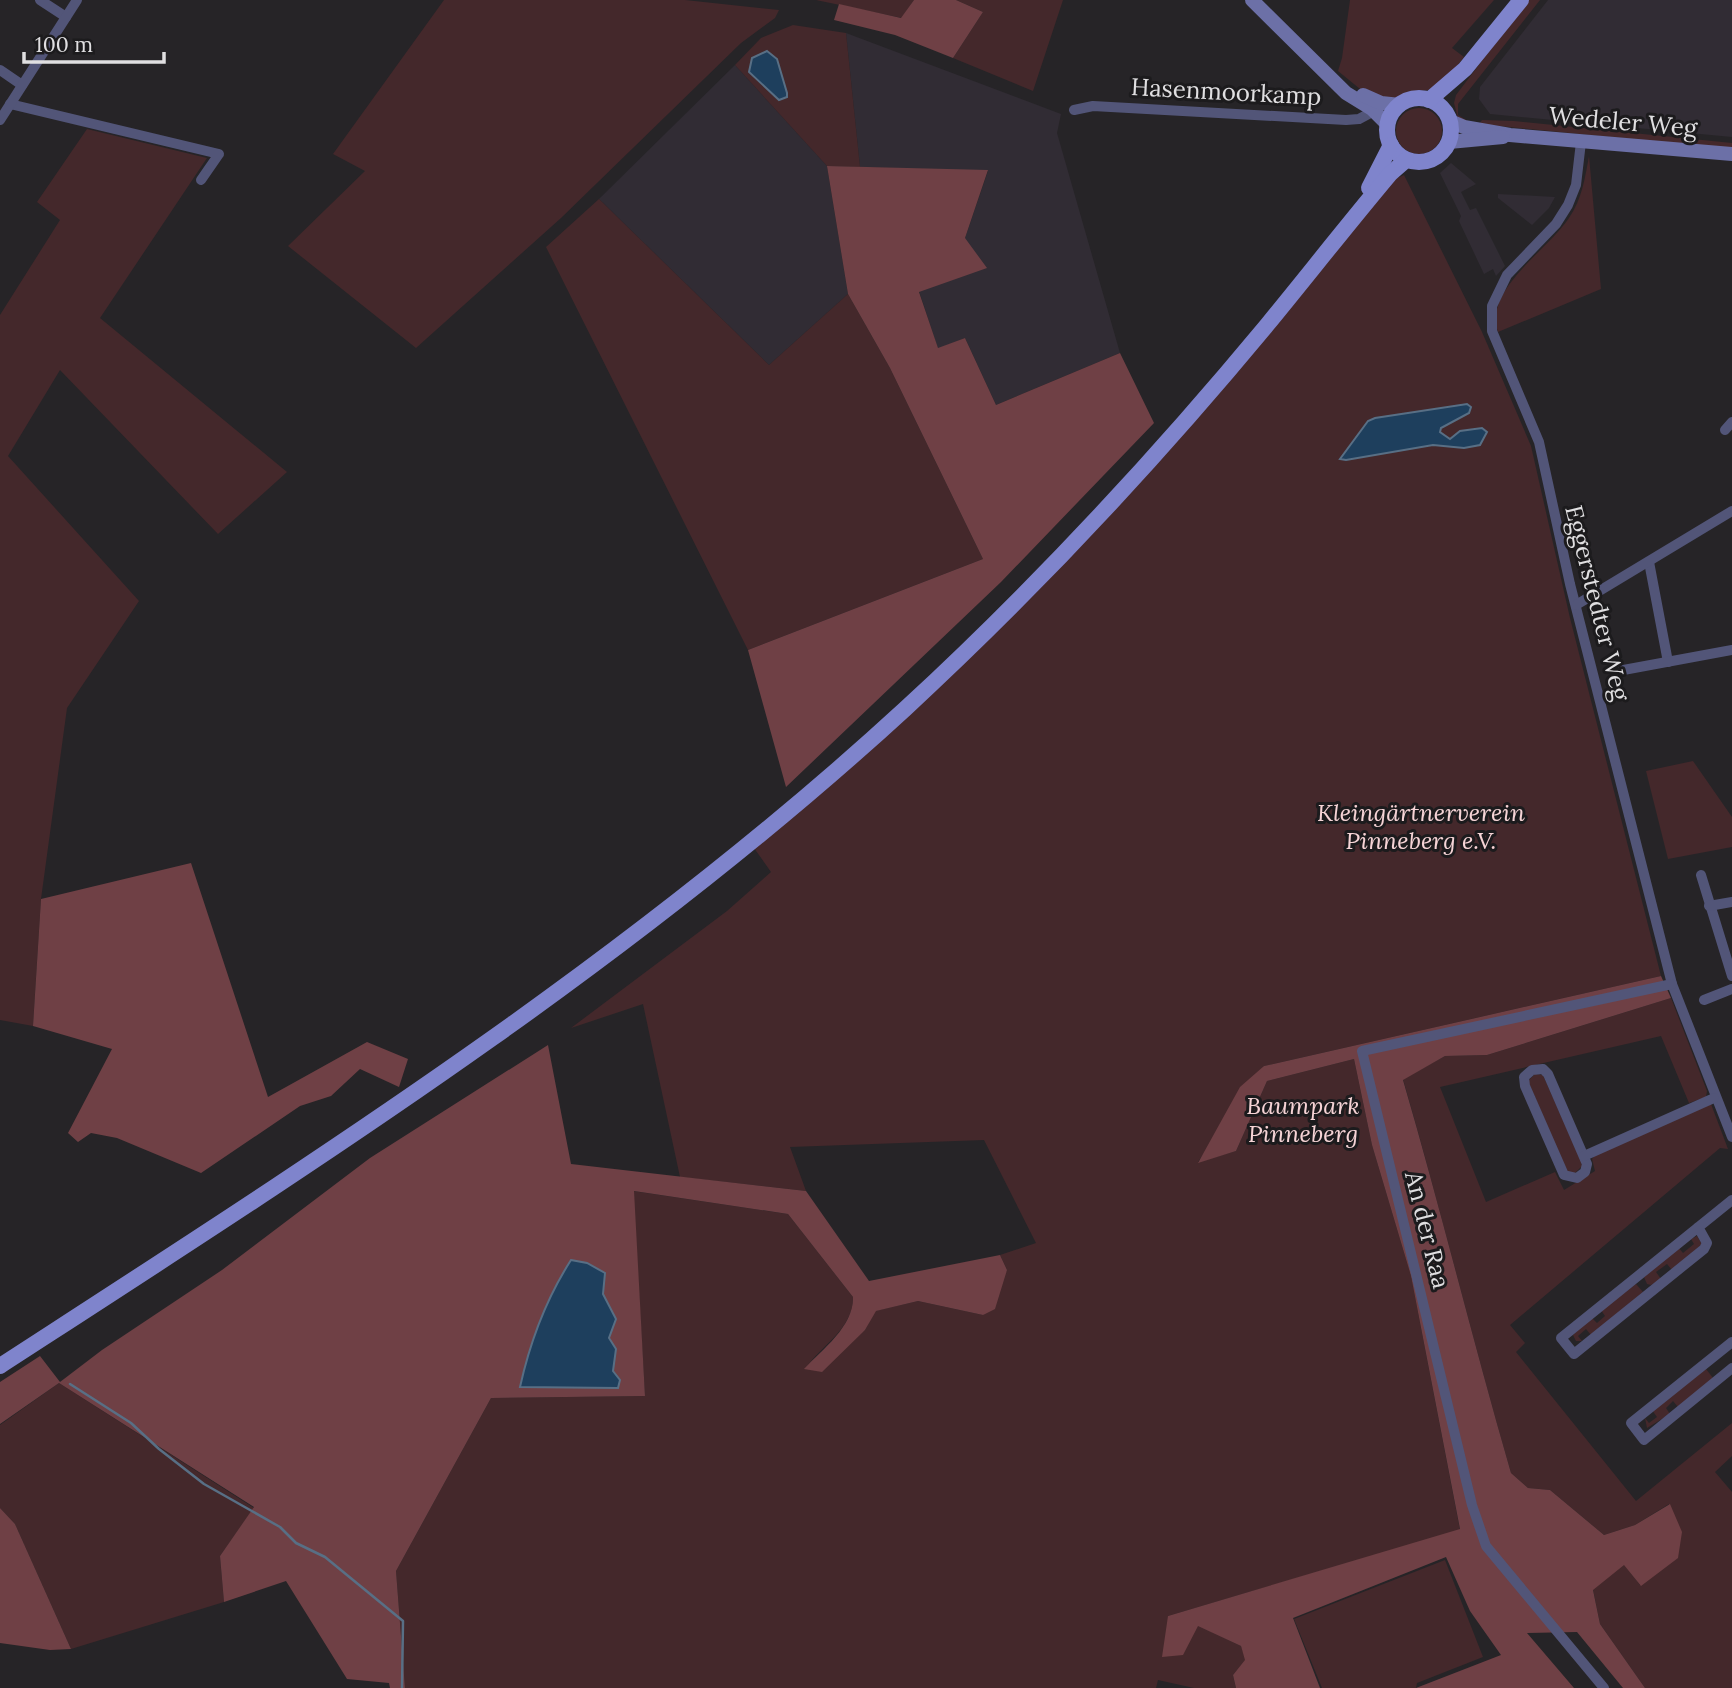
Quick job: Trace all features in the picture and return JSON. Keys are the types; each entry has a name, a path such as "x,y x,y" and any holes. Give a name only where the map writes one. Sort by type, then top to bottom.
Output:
{"main road":[{"path":"1252,0 1334,78 1346,93 1374,111 1388,125 1391,145 1406,160 1416,162 1436,158 1449,142 1448,117 1465,69"},
{"path":"1429,100 1465,69 1521,0"},
{"path":"1334,78 1368,98 1399,105 1419,98 1429,100 1448,117"},
{"path":"1388,125 1399,105"},
{"name":"Wedeler Weg","path":"1448,117 1464,127 1510,135 1732,154"},
{"name":"Wedeler Weg","path":"1449,142 1497,139 1510,135"},
{"path":"1350,221 1391,145"},
{"path":"0,1366 403,1102 573,980 807,796 904,710 1023,596 1138,472 1265,327 1390,174 1406,160"}],"street":[{"path":"40,0 66,17"},
{"path":"0,120 78,0"},
{"path":"0,70 22,85"},
{"path":"10,104 219,154 201,180"},
{"name":"Hasenmoorkamp","path":"1074,110 1093,106 1346,120 1359,119 1374,111"},
{"name":"Eggerstedter Weg","path":"1581,142 1576,185 1568,205 1556,224 1507,275 1496,297 1490,319 1492,331 1539,442 1576,605 1672,984 1714,1098 1732,1137"},
{"path":"1576,605 1732,511"},
{"path":"1649,562 1668,662"},
{"path":"1618,671 1732,650"},
{"path":"1700,875 1732,976"},
{"path":"1709,906 1732,902"},
{"name":"An der Raa","path":"1604,1688 1486,1546 1472,1505 1362,1051 1672,984"},
{"path":"1704,1000 1732,989"},
{"path":"1543,1069 1548,1074 1584,1156 1587,1164 1585,1172 1577,1178 1564,1175 1525,1086 1524,1077 1532,1070 1543,1069"},
{"path":"1584,1156 1714,1098"},
{"name":"Eggerstedter Weg","path":"1714,1098 1732,1120"},
{"path":"1698,1227 1706,1237 1704,1249 1574,1354 1561,1338 1698,1227 1732,1200"},
{"path":"1637,1277 1650,1292"},
{"path":"1732,1342 1631,1423 1644,1440 1732,1368"},
{"path":"1707,1362 1719,1378"}],"shaded area":[{"path":"914,0 956,0 983,12 953,58 895,35 834,20 839,4 901,18"},
{"path":"1548,0 1732,0 1732,137 1490,114 1479,99 1480,87"},
{"path":"846,33 1061,114 1057,133 1120,353 996,405 965,338 938,349 919,291 965,238 988,171 860,167"},
{"path":"735,65 827,166 848,294 769,365 599,199"},
{"path":"1451,163 1476,184 1461,192 1470,210 1476,208 1505,266 1496,276 1493,269 1484,274 1459,221 1461,216 1440,173"},
{"path":"827,166 988,170 965,238 987,268 919,292 938,348 965,338 996,405 1120,353 1154,423 1001,582 786,787 748,650 983,559 890,368 848,294"},
{"path":"1498,194 1555,197 1549,208 1532,225 1498,198"},
{"path":"191,863 268,1097 367,1042 408,1059 399,1087 360,1069 331,1096 300,1106 201,1173 117,1138 91,1133 78,1142 68,1133 112,1049 33,1026 41,899"},
{"path":"1661,976 1671,998 1487,1055 1445,1056 1403,1080 1511,1473 1528,1488 1550,1490 1604,1535 1635,1525 1670,1504 1682,1532 1678,1558 1641,1586 1624,1565 1593,1590 1600,1624 1645,1688 1623,1688 1577,1632 1527,1633 1574,1688 1416,1688 1501,1655 1470,1611 1446,1557 1293,1618 1320,1688 1236,1688 1233,1675 1245,1660 1241,1646 1198,1626 1183,1655 1162,1657 1168,1616 1460,1529 1411,1276 1372,1145 1354,1059 1267,1081 1236,1151 1198,1163 1240,1087 1264,1066"},
{"path":"548,1045 571,1164 806,1191 869,1281 1000,1255 1007,1270 995,1309 983,1315 918,1301 876,1311 865,1330 822,1372 804,1369 843,1327 852,1308 853,1297 788,1214 634,1191 645,1396 491,1398 396,1571 405,1688 390,1688 389,1683 347,1679 286,1581 224,1602 220,1556 254,1507 59,1383 0,1424 0,1382 40,1356 60,1382 102,1350 222,1270 370,1158"},
{"path":"0,1508 15,1524 71,1649 50,1650 0,1643"}],"green space":[{"path":"444,0 685,0 779,10 775,18 741,43 561,218 416,348 288,246 365,171 333,154"},
{"path":"816,0 914,0 902,18"},
{"path":"956,0 1063,0 1033,91 953,58 983,12"},
{"path":"1350,0 1494,0 1452,48 1464,57 1447,79 1428,90 1414,91 1390,100 1365,93 1338,71"},
{"path":"1528,0 1540,0 1458,104 1458,115 1471,123 1458,118 1454,103 1456,95"},
{"path":"793,25 846,33 860,167 827,166 735,65 761,38"},
{"path":"1419,108 1435,115 1442,131 1435,147 1419,154 1403,147 1396,131 1403,115"},
{"path":"1482,120 1732,143 1732,149 1479,124"},
{"path":"87,129 207,158 100,318 287,472 218,534 60,370 8,456 139,601 67,708 41,899 33,1026 0,1020 0,315 60,220 37,202"},
{"path":"1589,156 1601,289 1498,332 1496,316 1500,301 1508,286 1569,218 1580,196"},
{"path":"1404,175 1482,332 1531,446 1570,618 1661,976 1264,1066 1198,1162 1236,1151 1267,1081 1354,1059 1372,1145 1411,1276 1460,1530 1168,1616 1198,1625 1241,1646 1246,1660 1233,1675 1236,1688 1194,1688 1158,1680 1156,1688 405,1688 396,1571 491,1398 645,1396 633,1191 788,1214 853,1297 852,1308 842,1327 805,1369 865,1330 875,1311 918,1301 983,1315 1007,1270 1000,1255 1036,1243 984,1140 790,1147 806,1191 680,1177 643,1004 571,1028 727,911 771,872 754,848 967,659 1391,181"},
{"path":"599,199 769,365 848,294 890,368 983,559 748,650 546,247"},
{"path":"1693,761 1732,817 1732,847 1668,859 1646,771"},
{"path":"1671,998 1707,1091 1706,1097 1689,1103 1661,1036 1440,1087 1486,1202 1555,1172 1564,1190 1595,1171 1592,1159 1595,1155 1711,1104 1728,1149 1720,1148 1510,1325 1525,1343 1516,1352 1636,1501 1732,1423 1732,1456 1715,1472 1732,1492 1732,1688 1645,1688 1600,1624 1593,1589 1624,1564 1640,1585 1669,1504 1635,1525 1604,1535 1550,1490 1528,1488 1511,1473 1403,1079 1445,1056 1487,1055"},
{"path":"1535,1074 1543,1075 1581,1161 1582,1166 1575,1173 1567,1172 1528,1081"},
{"path":"1697,1236 1702,1244 1672,1270 1667,1264 1656,1272 1661,1279 1651,1285 1647,1284 1644,1277 1678,1247 1683,1253 1694,1244 1691,1239"},
{"path":"1636,1284 1643,1292 1591,1335 1586,1329 1578,1336 1582,1341 1576,1341 1573,1335 1591,1317 1597,1323 1605,1316 1601,1310"},
{"path":"1706,1369 1713,1378 1678,1407 1673,1401 1666,1408 1670,1414 1647,1428 1645,1418 1649,1423 1657,1417 1652,1410"},
{"path":"59,1383 254,1508 220,1556 224,1602 71,1649 15,1524 0,1508 0,1425"},
{"path":"1445,1560 1483,1657 1417,1683 1416,1688 1322,1688 1294,1619"}],"water":[{"path":"767,51 777,59 787,93 787,97 779,100 749,72 752,58"},
{"path":"1467,404 1471,407 1469,413 1441,428 1440,432 1450,439 1460,431 1482,428 1487,432 1480,445 1464,448 1433,445 1340,459 1368,421"},
{"path":"571,1260 587,1263 605,1273 603,1294 616,1319 609,1338 616,1349 613,1371 620,1380 618,1388 520,1387 540,1321"}],"waterway":[{"path":"70,1384 131,1423 204,1484 280,1527 296,1543 325,1557 403,1621 402,1688"}],"park label":[{"name":"Kleingärtnerverein Pinneberg e.V.","path":"1421,827"},
{"name":"Baumpark Pinneberg","path":"1303,1120"}]}
